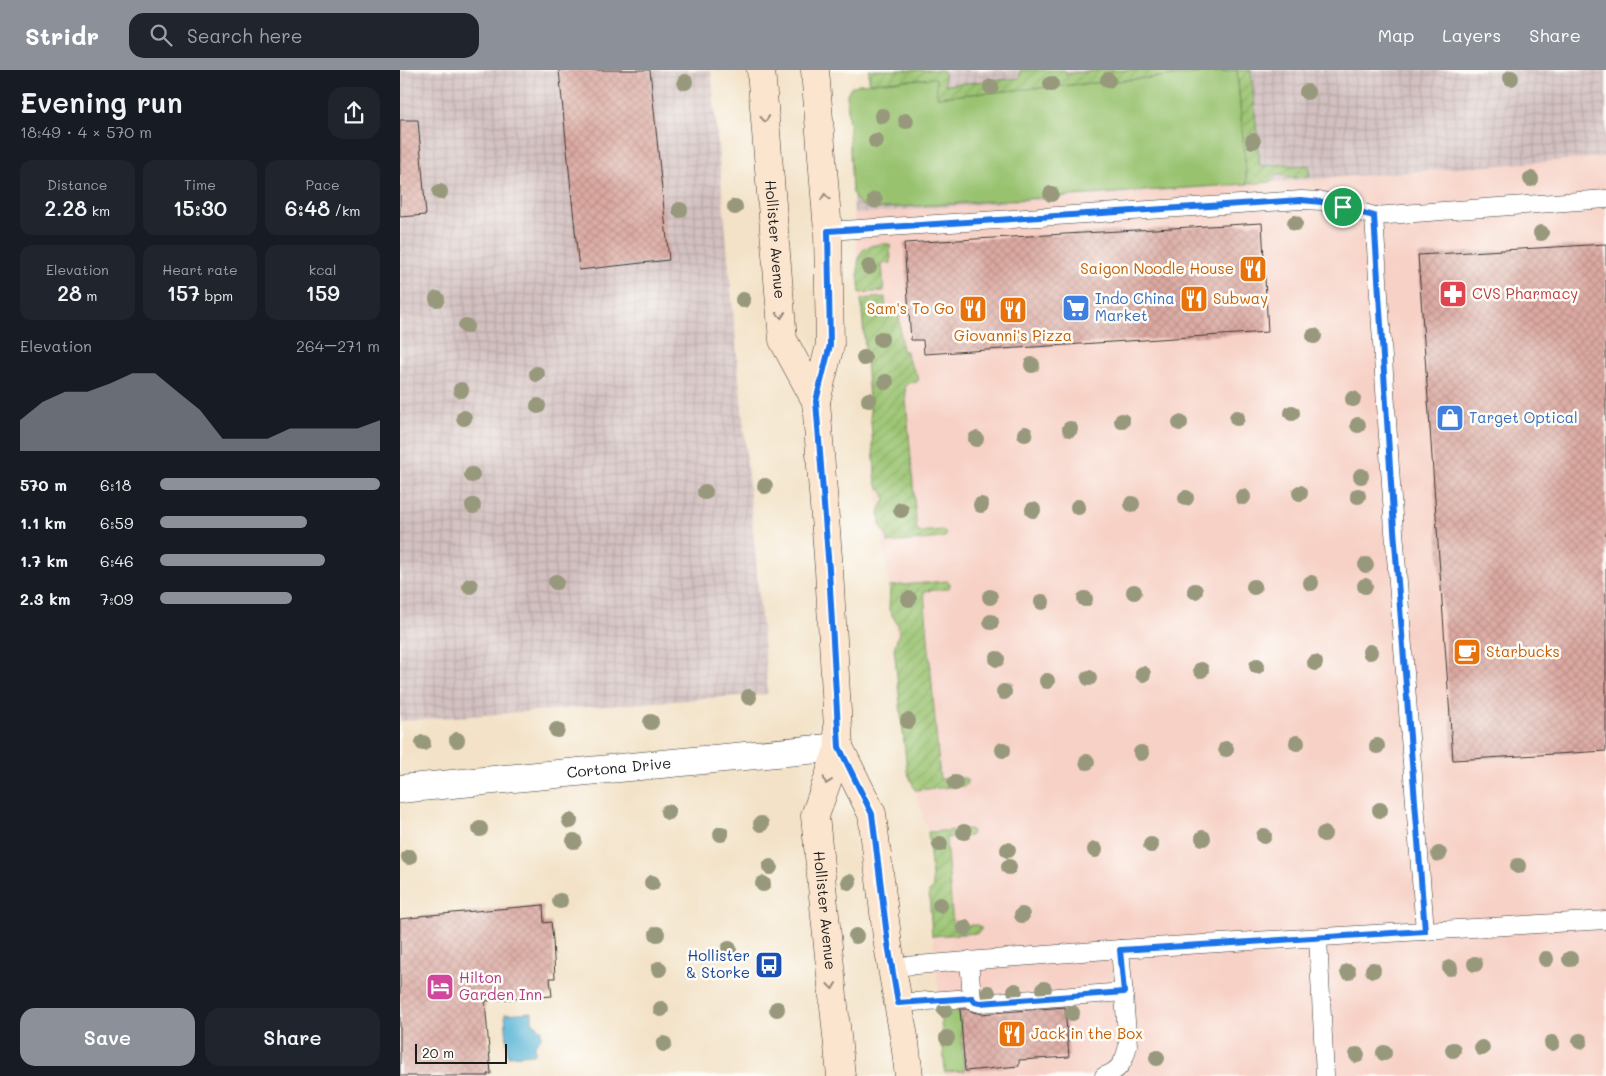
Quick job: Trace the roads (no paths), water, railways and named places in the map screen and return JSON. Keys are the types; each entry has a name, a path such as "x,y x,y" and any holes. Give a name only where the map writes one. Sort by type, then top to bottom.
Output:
{"main road":[{"name":"Hollister Avenue","path":"761,70 783,340 816,401"},
{"name":"Hollister Avenue","path":"815,70 828,231 830,345 816,401 829,570 839,747 815,816 841,1076"},
{"name":"Hollister Avenue","path":"839,747 872,814 888,944 909,1076"}],"street":[{"name":"Cortona Drive","path":"400,789 839,747"}],"lane":[{"path":"828,231 1301,200 1322,202 1374,216 1606,199"},
{"path":"1374,216 1394,540 1425,931"},
{"path":"892,967 1120,950 1606,920 1606,930"},
{"path":"1318,938 1325,1076"},
{"path":"1104,1076 1119,1068 1125,1058 1128,1045 1120,950"},
{"path":"969,960 972,998 975,1002 1124,992"},
{"path":"898,1003 972,998"}],"water":[{"path":"532,1012 532,1022 541,1029 540,1039 535,1044 535,1054 508,1056 505,1014"}],"place":[{"name":"Saigon Noodle House","path":"1253,269"},
{"name":"CVS Pharmacy","path":"1453,294"},
{"name":"Subway","path":"1194,299"},
{"name":"Indo China Market","path":"1076,308"},
{"name":"Sam's To Go","path":"973,309"},
{"name":"Giovanni's Pizza","path":"1013,310"},
{"name":"Target Optical","path":"1450,418"},
{"name":"Starbucks","path":"1467,652"},
{"name":"Hollister & Storke","path":"769,965"},
{"name":"Hilton Garden Inn","path":"440,987"},
{"name":"Jack in the Box","path":"1012,1034"}]}
